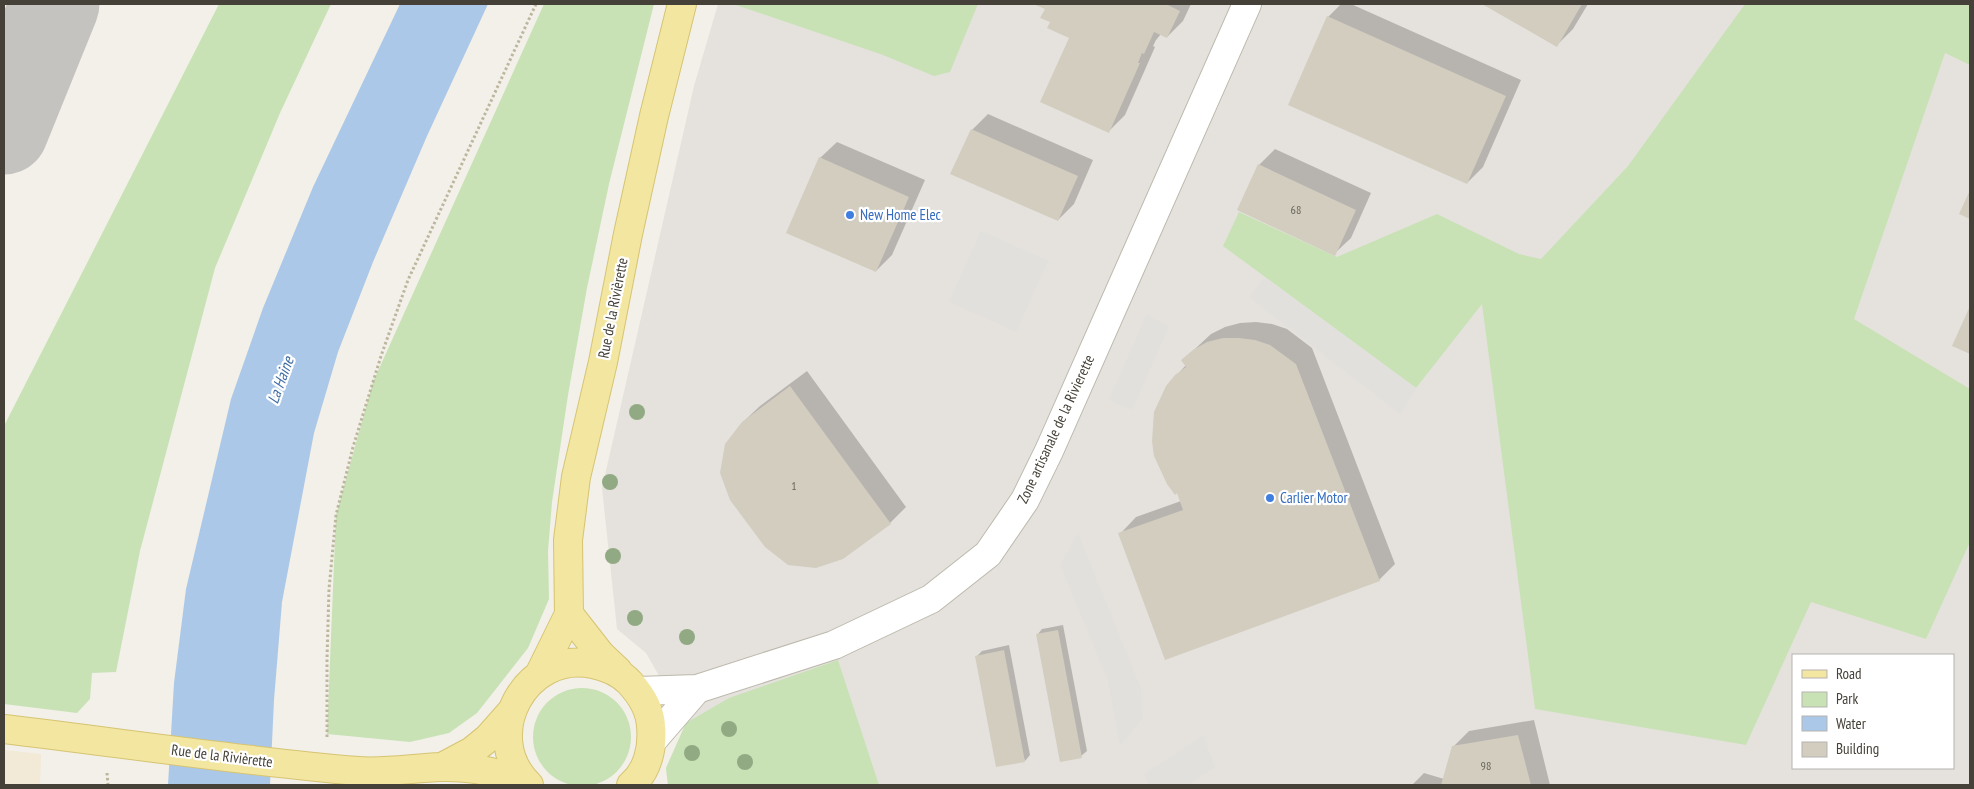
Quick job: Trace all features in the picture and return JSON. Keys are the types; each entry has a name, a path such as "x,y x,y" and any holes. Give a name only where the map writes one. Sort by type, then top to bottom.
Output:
{"main road":[{"name":"Rue de la Rivièrette","path":"539,675 569,614 567,578 568,540 576,477 603,362 650,134 682,4"},
{"path":"569,614 601,655 642,696 650,718 652,741 646,764 638,781"},
{"path":"528,784 521,777 512,758 508,735 511,712 522,691 539,675 560,665 583,662 606,667 631,684"},
{"name":"Rue de la Rivièrette","path":"442,767 472,751 488,738 511,712"},
{"name":"Rue de la Rivièrette","path":"4,729 364,771 401,771 442,767 491,770 528,784"}],"street":[{"name":"Zone artisanale de la Rivierette","path":"631,684 697,689 834,645 931,599 988,554 1025,500 1049,451 1247,4"},
{"path":"652,741 697,689"}],"path":[{"path":"318,767 327,658 329,589 336,515 353,447 381,356 408,280 536,4"}],"shaded area":[{"path":"718,4 1970,4 1970,785 668,785 666,768 686,723 646,653 617,629 602,488 694,86"},
{"path":"981,231 1048,261 1016,332 949,302"},
{"path":"1265,277 1416,388 1400,414 1249,297"},
{"path":"1146,315 1169,326 1132,410 1109,400"},
{"path":"1078,533 1141,689 1142,719 1120,746 1108,681 1060,565"},
{"path":"1203,736 1215,767 1188,785 1149,785 1144,774"},
{"path":"4,750 41,754 40,785 4,785"}],"green space":[{"path":"219,4 331,4 280,113 215,268 140,551 116,672 92,673 90,699 77,713 4,704 4,426"},
{"path":"544,4 654,4 609,184 587,288 568,395 552,502 548,551 549,599 528,648 477,713 449,733 410,742 327,734 336,515 373,382"},
{"path":"733,4 978,4 950,72 934,76 883,55"},
{"path":"1745,4 1970,4 1970,65 1945,53 1854,319 1970,389 1970,542 1926,639 1811,602 1746,745 1535,709 1482,304 1416,388 1223,246 1239,212 1337,257 1437,214 1519,254 1541,259 1628,166"},
{"path":"838,660 879,785 668,785 666,768 686,723 729,698"},
{"path":"582,688 601,691 617,702 628,718 631,737 628,756 617,772 601,783 582,786 563,783 547,772 536,756 533,737 536,718 547,702 563,691"}],"water":[{"name":"La Haine","path":"400,4 488,4 427,136 373,262 338,352 314,433 282,602 274,700 270,785 168,785 174,683 186,589 231,399 263,308 313,187"}],"building":[{"path":"1033,4 1166,4 1180,11 1167,38 1154,32 1144,54 1142,53 1138,63 1140,63 1109,133 1040,102 1069,38 1047,28 1050,22 1040,18 1045,9"},
{"path":"1482,4 1582,4 1557,47"},
{"path":"1327,16 1506,96 1467,184 1288,105"},
{"path":"971,129 1078,176 1058,221 950,174"},
{"path":"819,157 909,197 876,272 786,233"},
{"path":"1258,164 1356,210 1335,256 1237,210"},
{"path":"1970,190 1970,219 1959,214"},
{"path":"1970,306 1970,354 1952,346"},
{"path":"1223,338 1255,340 1270,345 1296,364 1380,581 1165,660 1118,533 1183,510 1177,493 1175,495 1167,484 1154,456 1152,441 1154,412 1166,386 1175,375 1186,367 1181,360 1207,342"},
{"path":"790,386 891,524 843,559 816,568 788,565 765,547 730,500 720,473 725,444 742,422"},
{"path":"1058,630 1082,758 1060,762 1036,634"},
{"path":"1004,650 1025,762 996,767 975,656"},
{"path":"1518,735 1531,785 1441,785 1452,746"}],"taxiway":[{"path":"4,130 55,4"}],"place":[{"name":"New Home Elec","path":"850,215"},
{"name":"Carlier Motor","path":"1270,498"}]}
